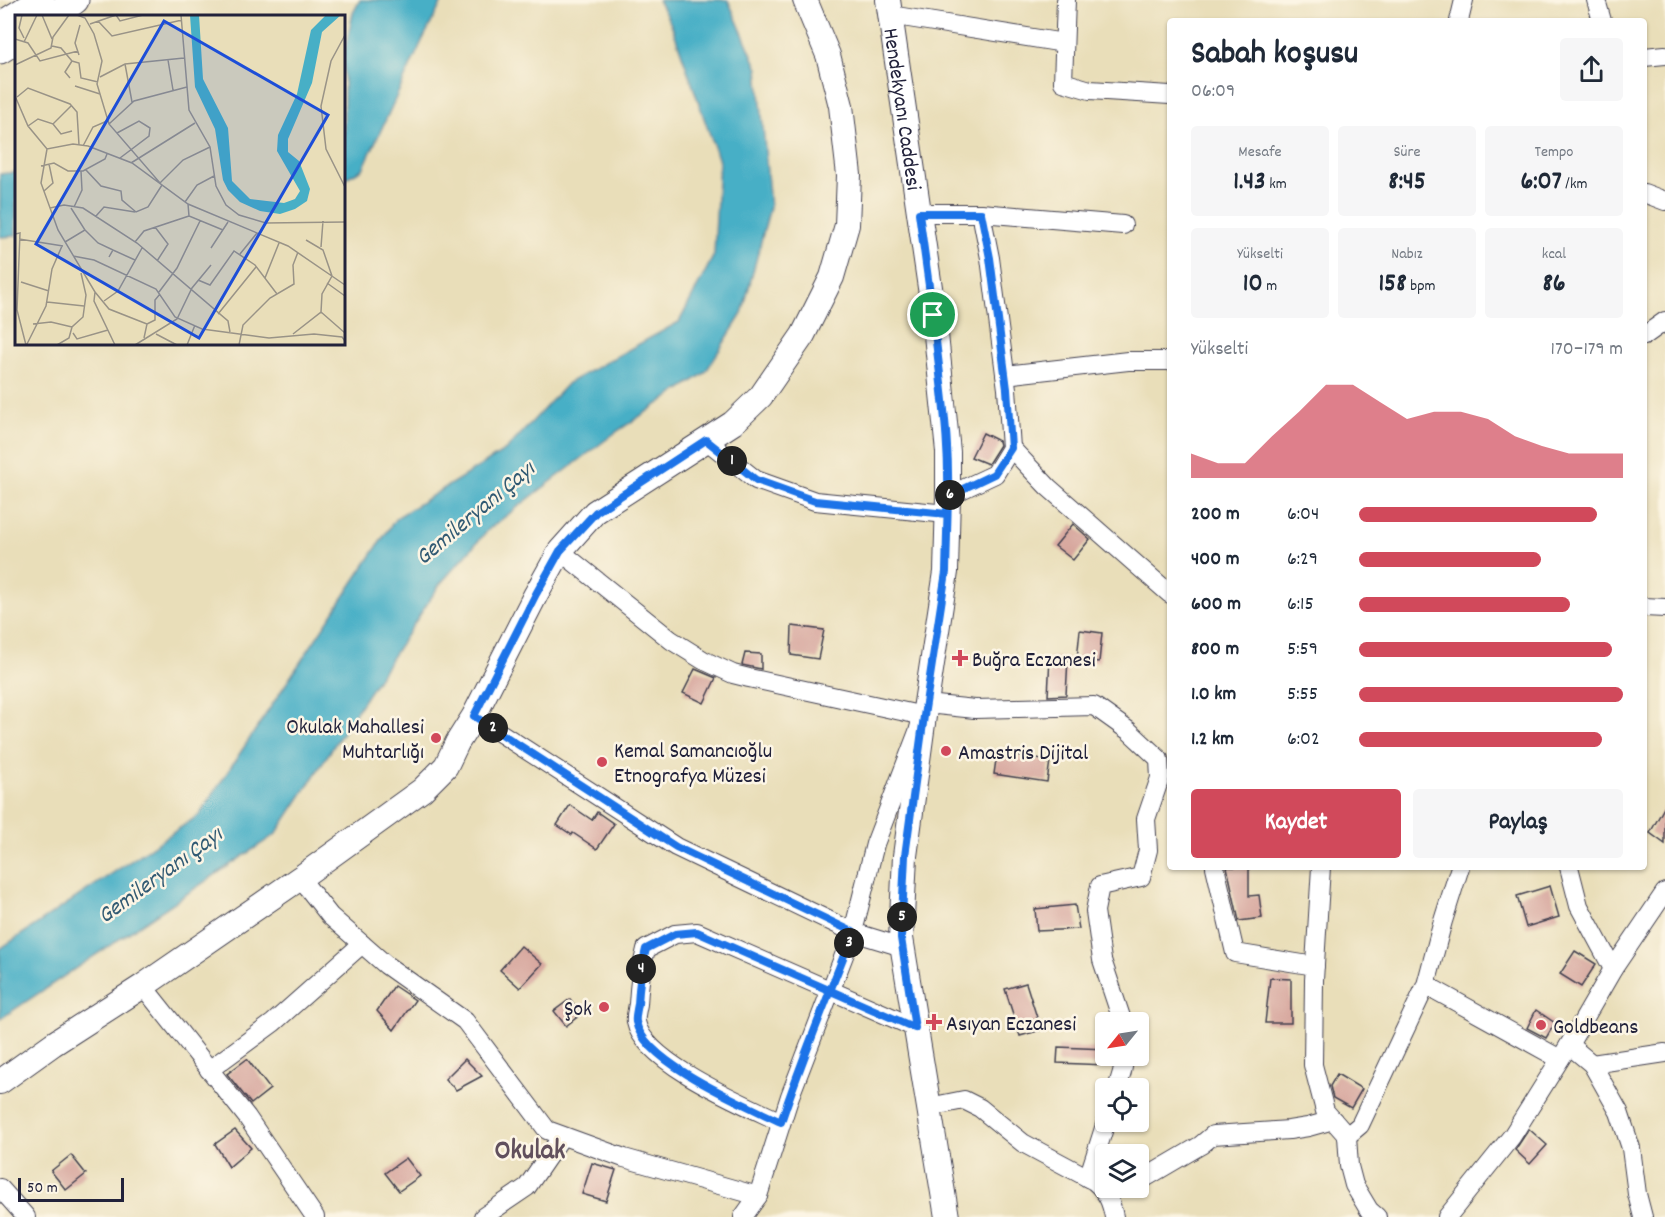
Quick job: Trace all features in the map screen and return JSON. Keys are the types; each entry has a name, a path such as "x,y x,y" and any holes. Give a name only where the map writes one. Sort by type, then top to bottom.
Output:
{"highway":[{"path":"17,15 41,0"},
{"path":"55,15 75,0"},
{"path":"0,26 15,16"},
{"path":"0,50 15,41"}],"main road":[{"path":"0,1082 53,1044 143,987 422,790 446,766 560,551 596,512 733,423 761,396 803,335 832,277 847,225 849,175 842,106 828,55 806,0"},
{"name":"Hendekyanı Caddesi","path":"889,7 933,315 948,452 946,572 905,856 901,938 947,1217"}],"street":[{"path":"1066,0 1063,82 1090,90 1167,95"},
{"path":"1459,18 1464,0"},
{"path":"1596,0 1602,18"},
{"path":"889,7 1064,43"},
{"path":"1647,57 1665,55"},
{"path":"1647,194 1665,201"},
{"path":"919,213 981,213 1124,225"},
{"path":"706,440 756,480 815,501 948,505 994,474 1011,448 1005,375 990,258 981,213"},
{"path":"1647,334 1665,321"},
{"path":"1005,375 1128,361 1167,361"},
{"path":"1011,448 1048,487 1167,591"},
{"path":"560,551 687,651 718,668 749,678 925,710 1094,706 1129,730 1165,765 1146,819 1148,850 1141,877 1100,886 1095,911 1102,960 1119,1012"},
{"path":"1647,607 1665,609"},
{"path":"746,1216 758,1196 790,1096 853,932 874,844 925,710"},
{"path":"474,716 676,847 853,932 902,947"},
{"path":"1216,870 1235,953 1315,966"},
{"path":"1321,870 1312,1065 1325,1111 1347,1136 1349,1166 1354,1185 1377,1217"},
{"path":"1347,1136 1360,1125 1426,984 1459,870"},
{"path":"1570,870 1579,906 1613,969"},
{"path":"300,878 330,916 386,965 465,1021 547,1130 624,1158 758,1196"},
{"path":"1447,1217 1512,1136 1565,1052 1613,969 1665,892"},
{"path":"781,1122 709,1088 656,1053 643,1039 636,1022 640,974 646,949 675,934 697,932 915,1028"},
{"path":"209,1070 273,1023 362,944"},
{"path":"1426,984 1592,1064 1665,1053"},
{"path":"143,987 247,1117 315,1217"},
{"path":"1592,1064 1619,1112 1632,1148 1637,1194 1643,1217"},
{"path":"929,1107 964,1100 981,1108 1023,1143 1104,1189 1110,1199 1114,1217"},
{"path":"1149,1176 1201,1145 1213,1135 1289,1130 1333,1120"},
{"path":"1088,1178 1103,1132"},
{"path":"483,1217 527,1187 562,1136"},
{"path":"0,1188 26,1217"}],"water":[{"path":"360,0 443,0 363,169 345,178 345,50 353,13"},
{"name":"Gemileryanı Çayı","path":"658,0 728,0 758,69 770,207 742,314 705,373 616,432 489,529 440,584 276,834 0,1019 0,949 199,815 396,518 506,450 568,383 679,322 714,255 719,161 672,26"},
{"path":"15,172 15,236 0,237 0,174"}],"building":[{"path":"983,433 999,441 1000,445 988,464 971,457"},
{"path":"1073,524 1090,539 1073,560 1055,546"},
{"path":"792,626 824,630 818,659 791,655"},
{"path":"1080,630 1102,633 1099,662 1077,659"},
{"path":"745,653 761,654 761,669 742,665"},
{"path":"1050,657 1068,658 1066,695 1048,696"},
{"path":"695,669 716,678 704,703 683,693"},
{"path":"997,753 1050,761 1047,782 994,774"},
{"path":"570,805 592,820 597,812 614,824 597,849 557,825"},
{"path":"1665,806 1665,844 1650,833"},
{"path":"1228,870 1249,870 1249,896 1259,895 1262,918 1239,921"},
{"path":"1550,886 1559,917 1526,927 1517,896"},
{"path":"1075,905 1079,929 1037,931 1035,909"},
{"path":"521,946 542,964 520,988 500,970"},
{"path":"1575,951 1596,964 1581,987 1560,974"},
{"path":"1270,978 1291,979 1291,1023 1265,1023"},
{"path":"1026,983 1041,1030 1020,1036 1005,989"},
{"path":"394,986 415,1000 394,1030 377,1011"},
{"path":"570,999 581,1014 566,1026 554,1011"},
{"name":"Goldbeans","path":"1536,1010 1555,1023 1546,1038 1527,1028"},
{"path":"1058,1047 1095,1049 1095,1065 1057,1063"},
{"path":"247,1059 270,1089 251,1104 227,1074"},
{"path":"465,1059 482,1076 456,1090 445,1079"},
{"path":"1337,1074 1362,1089 1351,1108 1333,1098 1330,1086"},
{"path":"1529,1129 1547,1145 1530,1164 1515,1150"},
{"path":"235,1130 251,1148 229,1167 215,1144"},
{"path":"71,1155 86,1174 66,1190 51,1171"},
{"path":"406,1158 420,1176 399,1191 385,1173"},
{"path":"592,1163 616,1170 606,1201 582,1194"}],"place":[{"name":"Buğra Eczanesi","path":"960,658"},
{"name":"Okulak Mahallesi Muhtarlığı","path":"436,738"},
{"name":"Amastris Dijital","path":"946,751"},
{"name":"Kemal Samancıoğlu Etnografya Müzesi","path":"602,762"},
{"name":"Şok","path":"604,1007"},
{"name":"Asıyan Eczanesi","path":"934,1022"},
{"name":"Goldbeans","path":"1541,1025"}],"district":[{"name":"Okulak","path":"530,1148"}],"route":[{"path":"933,315 919,213 981,213 990,258 1007,389 1011,448 994,474 948,496 946,572 905,856 901,938 915,1028 831,990 697,932 675,934 646,949 640,974 636,1022 643,1039 656,1053 709,1088 781,1122 790,1096 831,990 853,932 676,847 474,716 560,551 596,512 706,440 756,480 815,501 947,514 948,452 933,315"}]}
